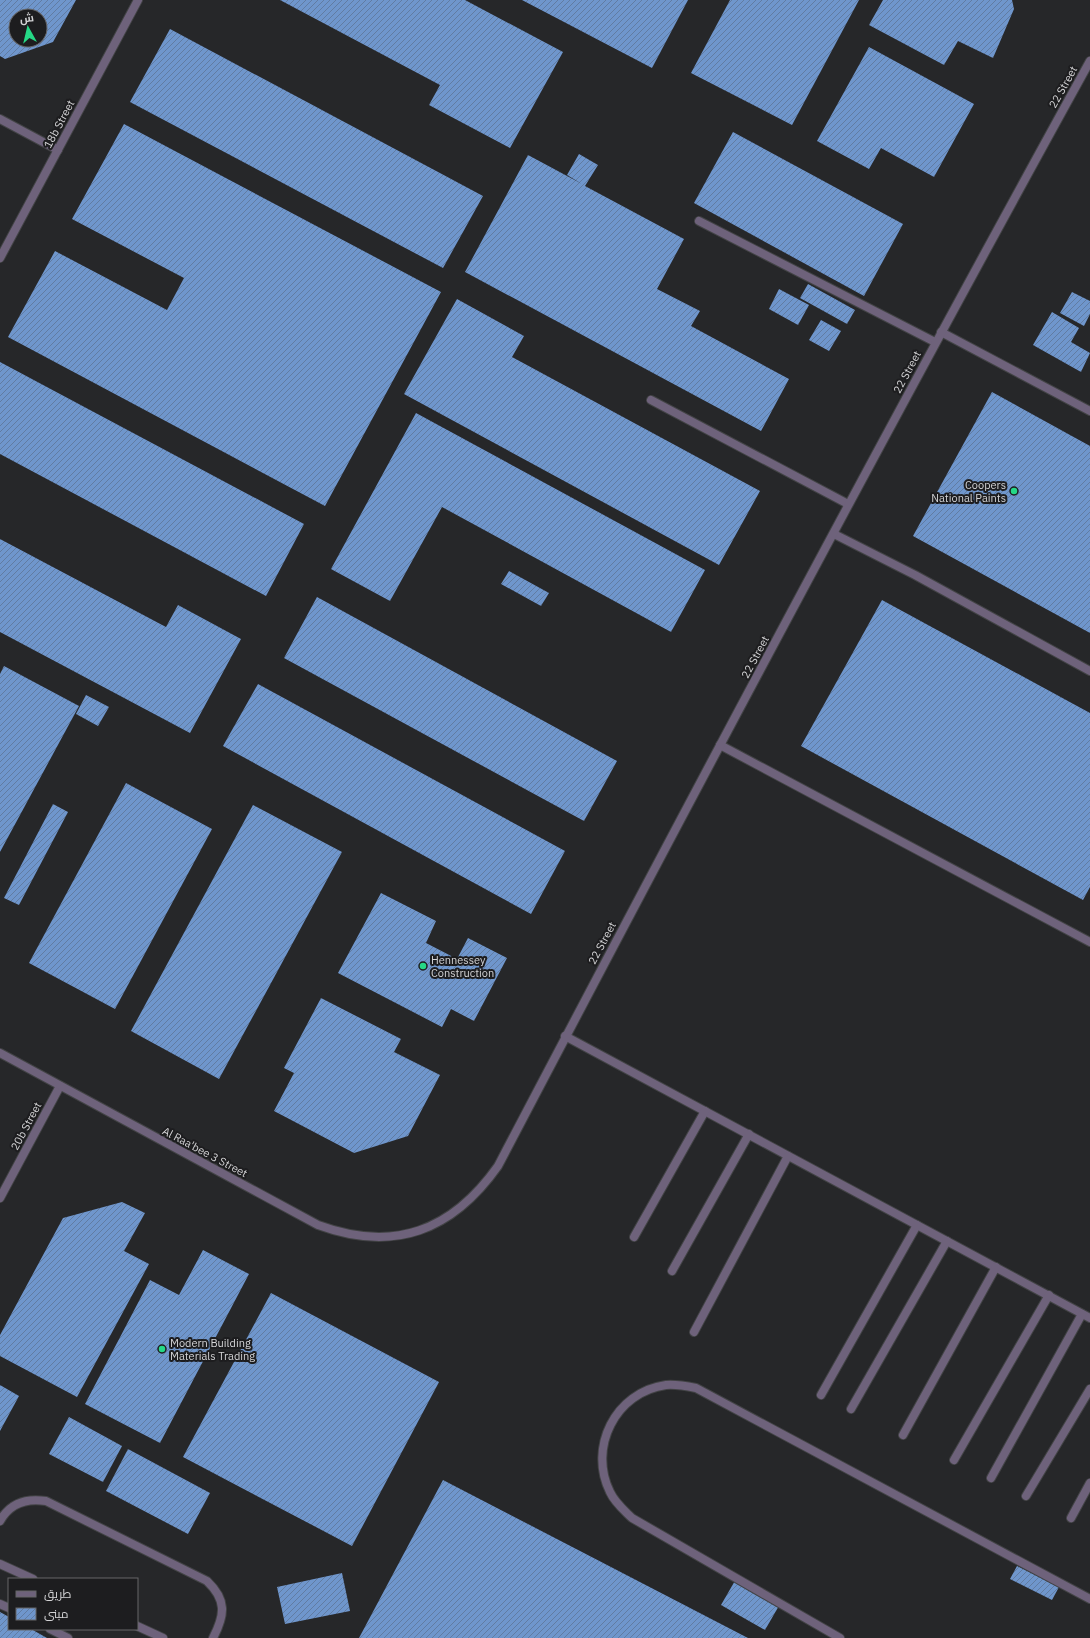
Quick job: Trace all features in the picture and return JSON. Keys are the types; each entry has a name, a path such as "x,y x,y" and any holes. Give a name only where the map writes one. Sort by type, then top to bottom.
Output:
{"street":[{"name":"18b Street","path":"0,258 138,0"},
{"name":"22 Street","path":"409,1234 450,1215 485,1185 498,1166 565,1036 834,534 848,504 935,342 1090,61"},
{"path":"0,118 58,150"},
{"path":"699,221 935,342"},
{"path":"941,332 1090,411"},
{"path":"651,400 848,504"},
{"path":"834,534 915,575 1090,671"},
{"path":"720,745 1090,942"},
{"path":"565,1036 1090,1318"},
{"name":"Al Raa'bee 3 Street","path":"0,1053 318,1226 340,1233 363,1237 386,1238 409,1234"},
{"name":"20b Street","path":"0,1198 60,1086"},
{"path":"634,1237 705,1111"},
{"path":"672,1271 749,1134"},
{"path":"694,1332 788,1156"},
{"path":"821,1395 917,1225"},
{"path":"851,1409 947,1241"},
{"path":"903,1435 996,1267"},
{"path":"954,1460 1049,1295"},
{"path":"991,1478 1082,1314"},
{"path":"840,1638 632,1518 620,1507 610,1494 604,1479 601,1463 602,1446 606,1431 614,1417 624,1405 636,1396 658,1387 681,1385 696,1388 1090,1599"},
{"path":"1026,1496 1090,1388"},
{"path":"1071,1518 1090,1483"},
{"path":"0,1521 8,1510 16,1504 36,1499 46,1501 207,1581 214,1588 222,1605 221,1623 213,1638"},
{"path":"0,1564 31,1578"},
{"path":"138,1626 163,1638"},
{"path":"52,1630 68,1638"}],"building":[{"path":"0,0 76,0 53,42 48,44 48,8 8,8 8,48 36,48 5,59 0,56"},
{"path":"280,0 465,0 563,52 510,148 429,105 440,85"},
{"path":"522,0 688,0 652,68"},
{"path":"730,0 859,0 792,125 691,73"},
{"path":"883,0 1012,0 1014,9 993,58 958,41 944,65 869,25"},
{"path":"170,29 483,196 443,268 130,102"},
{"path":"869,47 974,104 934,177 881,148 869,169 817,141"},
{"path":"124,124 441,292 325,506 8,337 55,251 167,310 184,278 72,219"},
{"path":"733,132 903,224 864,296 694,203"},
{"path":"579,154 598,165 585,186 684,239 657,289 700,311 691,326 789,379 761,431 465,272 528,155 582,184 567,175"},
{"path":"808,284 855,310 847,324 800,298"},
{"path":"779,289 809,305 798,325 769,309"},
{"path":"1072,292 1090,301 1090,314 1084,326 1060,313"},
{"path":"457,299 524,336 512,357 760,491 719,565 404,394"},
{"path":"1052,312 1079,328 1071,342 1090,353 1081,372 1033,345"},
{"path":"821,320 841,331 829,351 809,340"},
{"path":"0,362 304,524 266,596 0,454"},
{"name":"Coopers National Paints","path":"992,392 1090,446 1090,633 913,536"},
{"path":"416,413 705,570 671,632 442,507 390,601 331,569"},
{"path":"0,539 166,627 178,605 241,639 190,733 0,632"},
{"path":"509,571 549,593 541,606 501,584"},
{"path":"317,597 617,761 584,821 284,658"},
{"path":"882,600 1090,713 1090,887 1083,900 801,746"},
{"path":"4,666 79,706 0,852 0,674"},
{"path":"258,684 565,851 531,914 223,746"},
{"path":"86,695 109,707 98,726 76,714"},
{"path":"126,783 212,829 115,1009 29,963"},
{"path":"53,804 68,812 19,905 4,898"},
{"path":"253,805 342,852 219,1079 131,1031"},
{"name":"Hennessey Construction","path":"381,893 436,921 426,943 457,959 468,938 507,958 474,1021 451,1009 442,1027 338,973"},
{"path":"321,998 401,1039 394,1052 440,1075 408,1136 354,1153 274,1111 294,1073 284,1068"},
{"path":"122,1202 145,1213 124,1251 149,1264 77,1397 0,1356 0,1335 63,1218"},
{"name":"Modern Building Materials Trading","path":"203,1250 249,1274 160,1443 85,1404 150,1280 179,1295"},
{"path":"271,1293 439,1382 352,1546 183,1457"},
{"path":"0,1385 19,1396 0,1431"},
{"path":"69,1417 122,1446 103,1482 49,1454"},
{"path":"128,1449 210,1493 188,1534 106,1491"},
{"path":"443,1480 748,1638 359,1638"},
{"path":"1017,1566 1059,1587 1052,1600 1010,1579"},
{"path":"342,1573 350,1611 285,1624 277,1587"},
{"path":"736,1579 780,1604 765,1630 721,1605"},
{"path":"0,1612 8,1616 8,1630 33,1630 47,1638 0,1638"}],"place":[{"name":"Coopers National Paints","path":"1014,491"},
{"name":"Hennessey Construction","path":"423,966"},
{"name":"Modern Building Materials Trading","path":"162,1349"}]}
